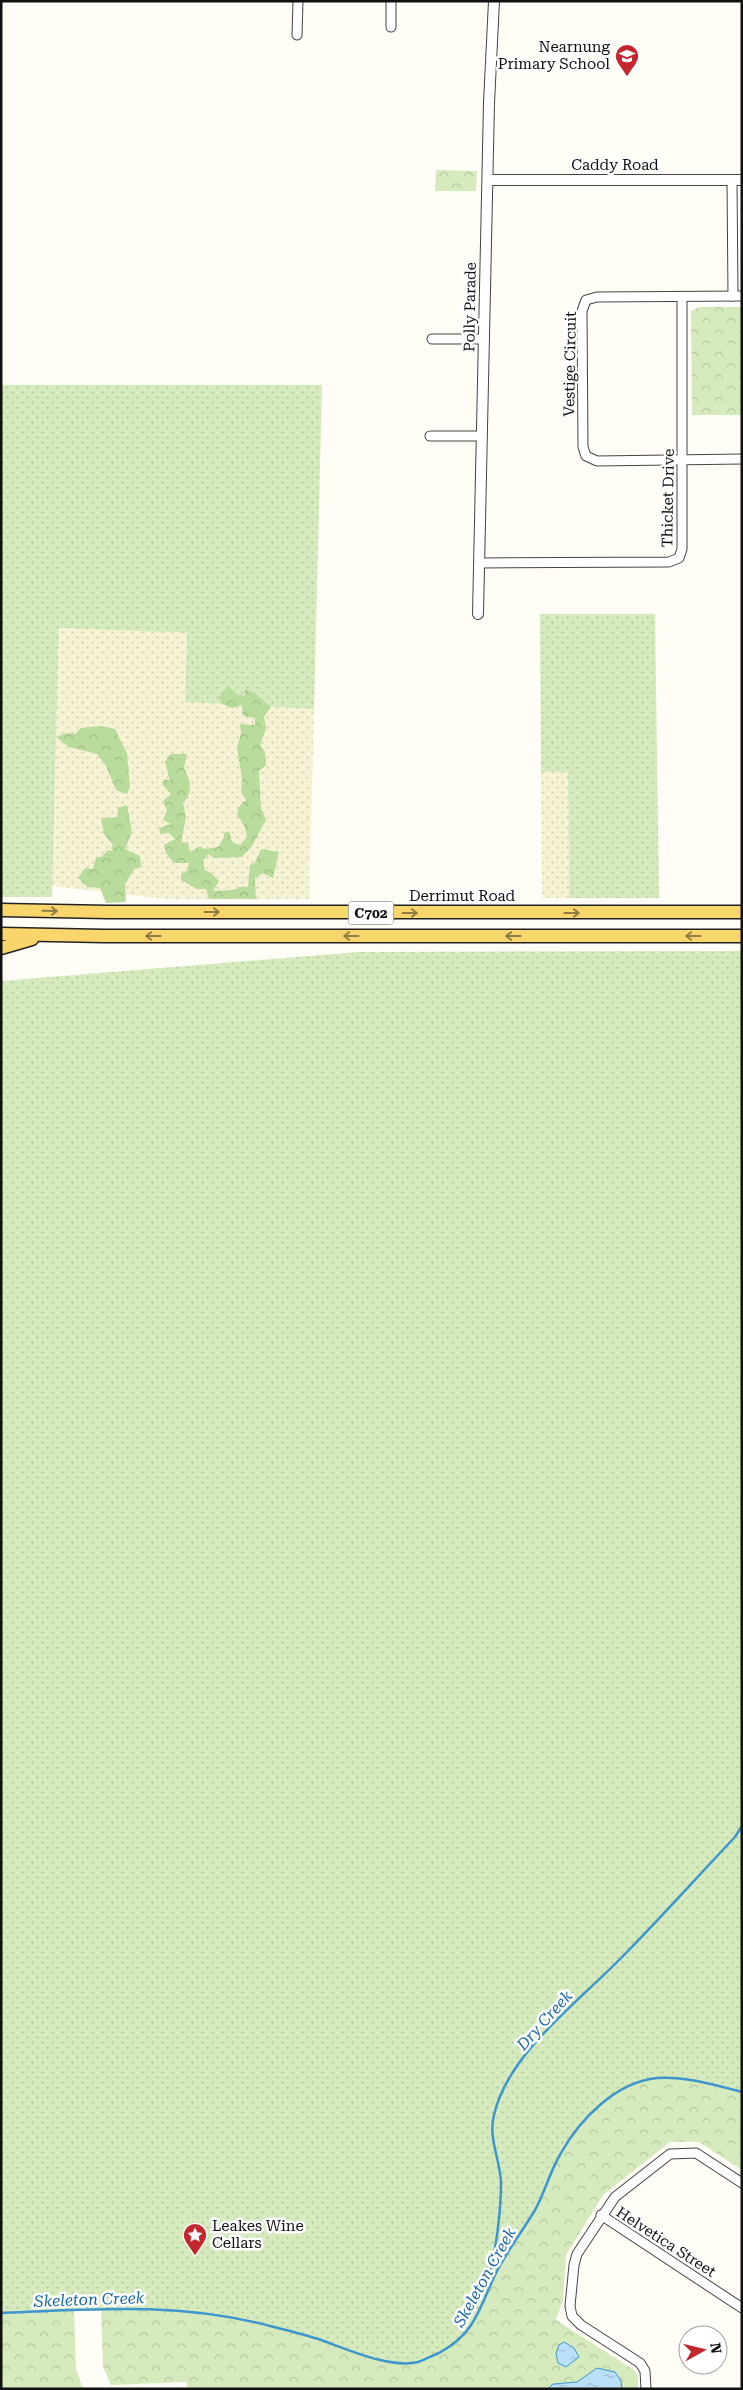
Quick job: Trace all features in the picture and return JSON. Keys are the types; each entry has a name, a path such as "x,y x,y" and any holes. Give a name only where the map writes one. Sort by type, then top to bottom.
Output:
{"main road":[{"name":"Derrimut Road","path":"1,910 148,912 742,912"},
{"name":"C702","path":"1,934 742,936"},
{"path":"1,948 44,935"}],"street":[{"path":"297,35 298,1"},
{"path":"391,1 391,27"},
{"name":"Polly Parade","path":"478,614 494,1"},
{"name":"Caddy Road","path":"488,180 737,180"},
{"path":"737,180 737,296"},
{"name":"Thicket Drive","path":"479,563 674,561 679,558 682,549 682,296"},
{"name":"Vestige Circuit","path":"682,460 597,460 586,456 583,447 583,305 586,300 591,298 737,296"},
{"path":"432,339 484,339"},
{"path":"430,436 482,436"},
{"path":"682,460 742,459"},
{"path":"646,2389 645,2371 640,2364 572,2316 574,2265 577,2254 601,2215 615,2197 670,2154 675,2152 696,2153 742,2183"},
{"name":"Helvetica Street","path":"601,2215 742,2308"}],"shaded area":[{"path":"59,628 187,633 186,702 314,709 309,899 165,899 52,886"},
{"path":"541,772 568,772 569,898 542,898"}],"green space":[{"path":"436,170 477,171 476,191 435,191"},
{"path":"699,307 742,307 742,415 692,415 691,311"},
{"path":"1,385 322,385 314,709 185,702 187,633 59,628 52,897 1,897"},
{"path":"540,614 655,614 659,898 569,898 568,772 541,772"},
{"path":"228,686 238,695 245,696 245,689 256,694 271,707 264,716 266,729 260,745 265,752 266,765 259,771 261,808 266,820 252,846 242,857 213,858 209,854 203,860 205,870 219,881 213,891 234,890 248,887 250,865 255,863 261,849 279,852 273,878 263,873 255,878 256,899 209,899 206,889 197,889 181,880 181,874 187,871 189,863 174,863 166,853 164,845 175,839 169,833 160,834 159,828 171,824 163,820 167,810 163,801 171,794 162,784 164,779 170,781 165,762 170,754 187,754 184,768 190,791 183,804 185,820 182,843 188,842 190,852 200,846 204,849 218,847 224,837 224,833 229,831 232,842 240,845 247,837 244,825 237,815 238,808 246,800 241,792 242,779 237,748 241,733 240,724 255,725 255,718 243,716 242,705 232,708 222,704 219,697"},
{"path":"100,726 115,729 127,753 130,787 127,794 116,790 106,766 97,754 69,747 56,737 66,733 75,734 81,728"},
{"path":"127,805 132,832 125,849 140,856 141,867 134,869 125,885 126,902 106,903 100,888 88,887 78,878 85,868 93,869 96,857 101,857 108,850 113,851 111,848 113,845 104,834 101,818 117,817 118,808"},
{"path":"742,951 742,2092 685,2080 560,2154 535,2209 495,2275 481,2309 462,2338 439,2353 417,2363 396,2362 357,2354 318,2339 268,2325 181,2310 136,2307 1,2313 1,981 359,952"},
{"path":"657,2078 685,2080 742,2092 742,2170 699,2142 670,2142 603,2195 566,2255 563,2300 556,2320 634,2370 638,2377 638,2389 187,2389 187,2382 111,2385 103,2367 101,2309 136,2307 181,2310 268,2325 318,2339 357,2354 396,2362 417,2362 439,2353 462,2338 481,2309 495,2275 535,2209 560,2154 576,2130 605,2101 631,2085"},
{"path":"74,2310 76,2369 83,2389 1,2389 1,2313"}],"water":[{"path":"564,2342 574,2348 579,2357 566,2367 558,2363 556,2353 559,2345"},
{"path":"597,2368 615,2372 621,2381 622,2389 547,2389 553,2384 577,2382"}],"waterway":[{"name":"Dry Creek","path":"488,2284 497,2233 501,2194 500,2174 492,2132 493,2123 502,2093 513,2071 546,2031 648,1931 735,1837 742,1826"},
{"name":"Skeleton Creek","path":"1,2313 103,2309 169,2310 203,2313 236,2318 294,2332 394,2363 418,2362 451,2346 468,2329 480,2310 499,2267 535,2210 561,2153 578,2128 601,2104 627,2087 657,2078 689,2080 742,2092"}],"place":[{"name":"Nearnung Primary School","path":"627,77"},
{"name":"Leakes Wine Cellars","path":"195,2256"}]}
